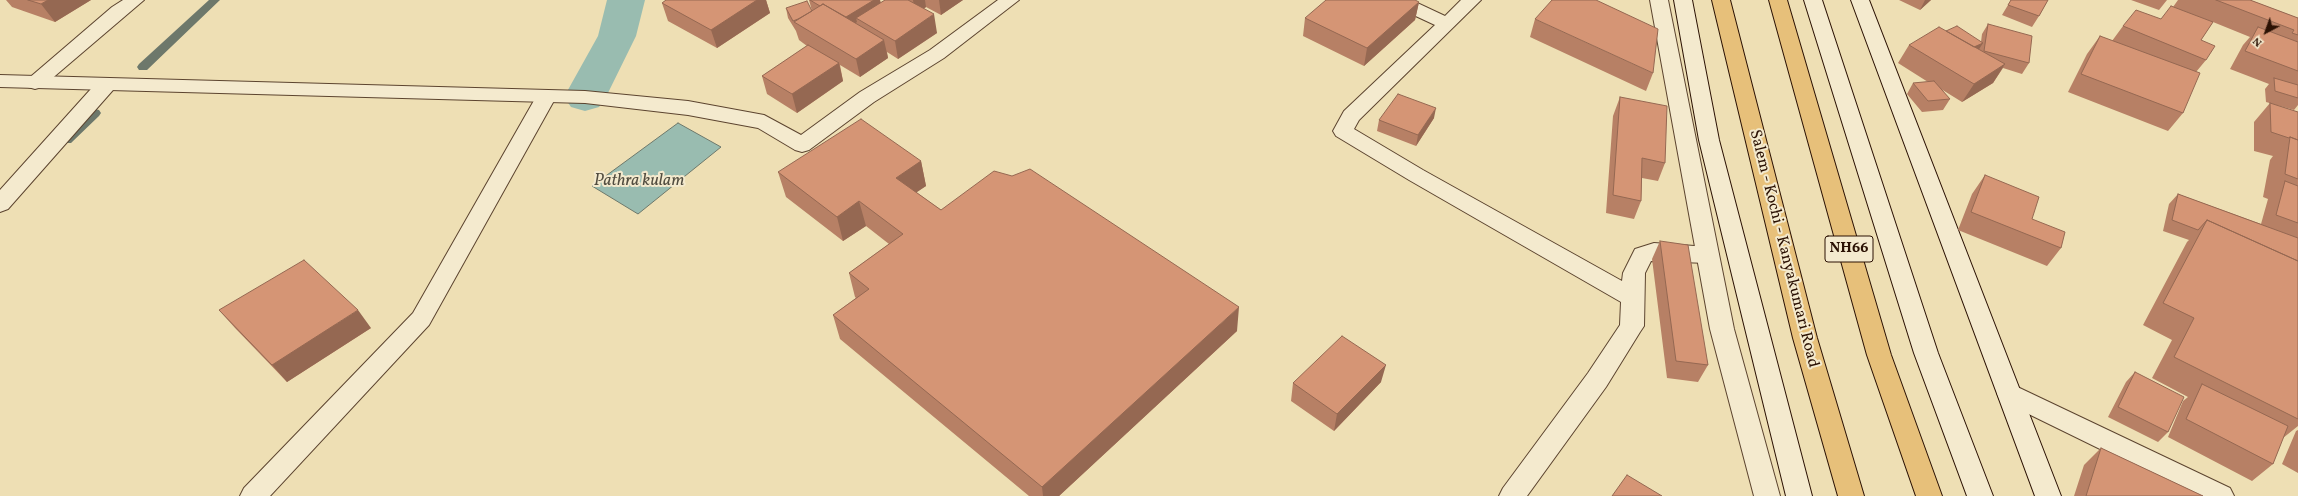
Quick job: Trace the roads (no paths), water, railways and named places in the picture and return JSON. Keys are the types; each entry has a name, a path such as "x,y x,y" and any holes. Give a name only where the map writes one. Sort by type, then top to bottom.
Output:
{"highway":[{"name":"Salem - Kochi - Kanyakumari Road","path":"1721,0 1805,338 1851,496"},
{"name":"NH66","path":"1778,0 1879,355 1928,496"}],"street":[{"path":"35,83 118,11 135,0"},
{"path":"0,81 585,97 688,108 764,122 802,145 868,97 937,54 1010,0"},
{"path":"1396,0 1447,24"},
{"path":"1472,0 1351,116 1343,131 1416,175 1634,298"},
{"path":"1659,0 1722,329 1767,496"},
{"path":"1683,0 1709,140 1799,496"},
{"path":"1813,0 1926,353 1980,496"},
{"path":"1860,0 2048,496"},
{"path":"0,204 106,85"},
{"path":"253,496 421,319 546,97"},
{"path":"1512,496 1597,380 1632,326 1634,273 1643,255 1654,251 1708,255"},
{"path":"2009,393 2221,496"}],"water":[{"name":"Pathra kulam","path":"678,123 721,147 638,214 592,186"}],"waterway":[{"path":"143,67 215,0"},
{"path":"585,97 617,36 626,0"},
{"path":"67,140 95,113"}]}
